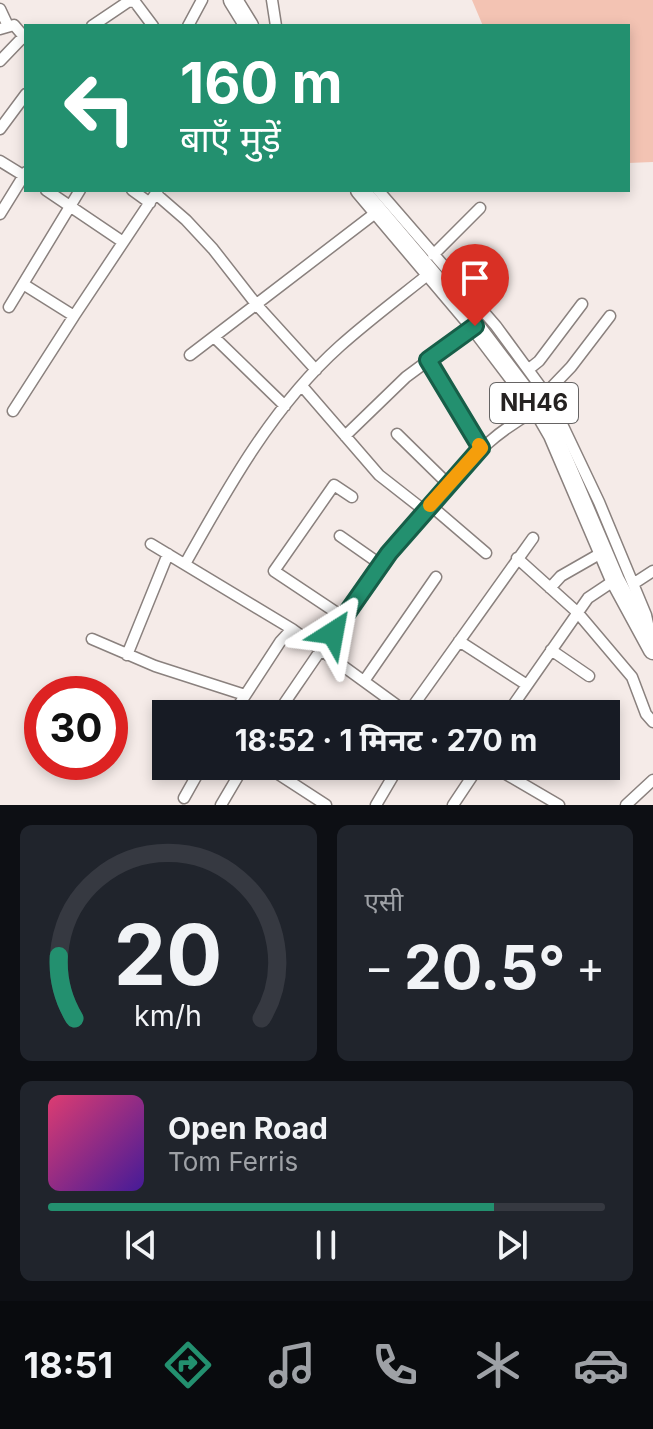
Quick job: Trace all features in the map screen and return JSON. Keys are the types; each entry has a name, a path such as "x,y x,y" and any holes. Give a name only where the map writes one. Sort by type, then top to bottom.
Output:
{"highway":[{"path":"233,0 248,24"},
{"name":"NH46","path":"382,197 475,326 542,401 553,435 603,552 624,582 653,648"}],"street":[{"path":"189,24 202,0"},
{"path":"272,0 276,24"},
{"path":"95,24 129,1 135,2 152,24"},
{"path":"0,9 4,28 14,25 24,37"},
{"path":"0,61 24,39"},
{"path":"0,129 24,97"},
{"path":"0,161 24,174"},
{"path":"0,214 24,177"},
{"path":"49,192 123,242"},
{"path":"9,307 79,192"},
{"path":"13,411 154,195 213,249 256,304 316,370"},
{"path":"190,355 256,304 382,197"},
{"path":"185,564 254,448 285,406 340,346 431,264 480,208"},
{"path":"431,264 496,326 529,369 542,401 599,502 624,582"},
{"path":"23,284 74,316"},
{"path":"529,369 539,361 582,304"},
{"path":"287,700 380,564 481,448 542,401 610,316"},
{"path":"345,436 406,377 475,326"},
{"path":"214,337 285,406"},
{"path":"428,360 481,448"},
{"path":"302,386 379,475 486,553"},
{"path":"397,434 448,484"},
{"path":"343,617 274,571 334,485 352,497"},
{"path":"340,536 380,564"},
{"path":"418,700 533,538"},
{"path":"151,544 292,629 389,700"},
{"path":"550,588 561,576 603,552"},
{"path":"127,655 168,554"},
{"path":"517,558 577,612 599,642 632,677 640,703 653,722"},
{"path":"517,700 588,598 653,571"},
{"path":"364,681 436,577"},
{"path":"242,700 292,629"},
{"path":"92,639 127,655 245,695"},
{"path":"459,641 527,685"},
{"path":"551,650 589,676"},
{"path":"184,798 194,780"},
{"path":"221,805 236,780"},
{"path":"288,780 326,805"},
{"path":"376,805 391,780"},
{"path":"453,805 470,780"},
{"path":"516,780 559,805"},
{"path":"626,805 652,783"}],"shaded area":[{"path":"472,0 653,0 653,162 630,163 630,24 482,24"}],"slow traffic":[{"path":"430,505 481,448 479,445"}],"route":[{"path":"333,633 389,553 481,448 428,360 475,326"}]}
